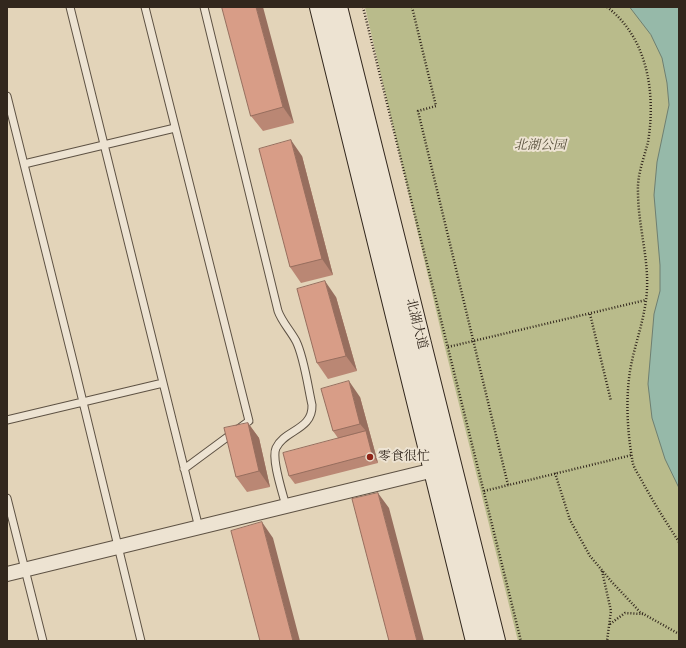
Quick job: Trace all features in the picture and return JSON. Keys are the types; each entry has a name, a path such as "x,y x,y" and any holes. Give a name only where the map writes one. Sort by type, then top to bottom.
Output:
{"main road":[{"name":"北湖大道","path":"320,7 476,641"},
{"name":"北湖大道","path":"337,7 495,641"}],"street":[{"path":"7,574 434,470"}],"lane":[{"path":"70,7 199,528"},
{"path":"145,7 249,421 184,469"},
{"path":"204,7 278,311 282,320 296,341 312,405 312,413 308,420 281,442 276,449 275,457 286,506"},
{"path":"7,96 141,641"},
{"path":"24,164 175,128"},
{"path":"7,420 163,383"},
{"path":"7,498 43,641"}],"path":[{"path":"364,7 521,641"},
{"path":"412,7 436,106 418,111 508,485"},
{"path":"608,7 626,24 643,59 649,80 651,98 651,118 638,190 639,212 647,271 646,300 630,371 627,403 628,436 633,464 657,510 679,542"},
{"path":"448,348 646,300"},
{"path":"590,314 611,401"},
{"path":"484,491 632,455"},
{"path":"555,473 570,520 590,556 640,612 679,634"},
{"path":"602,571 611,611 607,641"},
{"path":"610,624 625,613 643,614"}],"green space":[{"name":"北湖公园","path":"365,7 679,7 679,641 518,641 443,340"}],"shaded area":[{"path":"630,7 679,7 679,488 665,459 652,418 648,384 654,314 660,291 660,265 654,195 657,162 669,105 667,83 662,58 651,35"}],"building":[{"path":"222,7 256,7 283,107 251,116"},
{"path":"291,140 322,259 290,267 259,149"},
{"path":"325,281 346,356 317,363 297,289"},
{"path":"349,381 360,424 333,431 321,389"},
{"path":"248,423 259,471 236,477 224,428"},
{"path":"366,431 372,454 289,476 283,453"},
{"path":"378,493 417,641 389,641 352,499"},
{"path":"262,522 293,641 260,641 231,531"}],"place":[{"name":"零食很忙","path":"370,457"}]}
